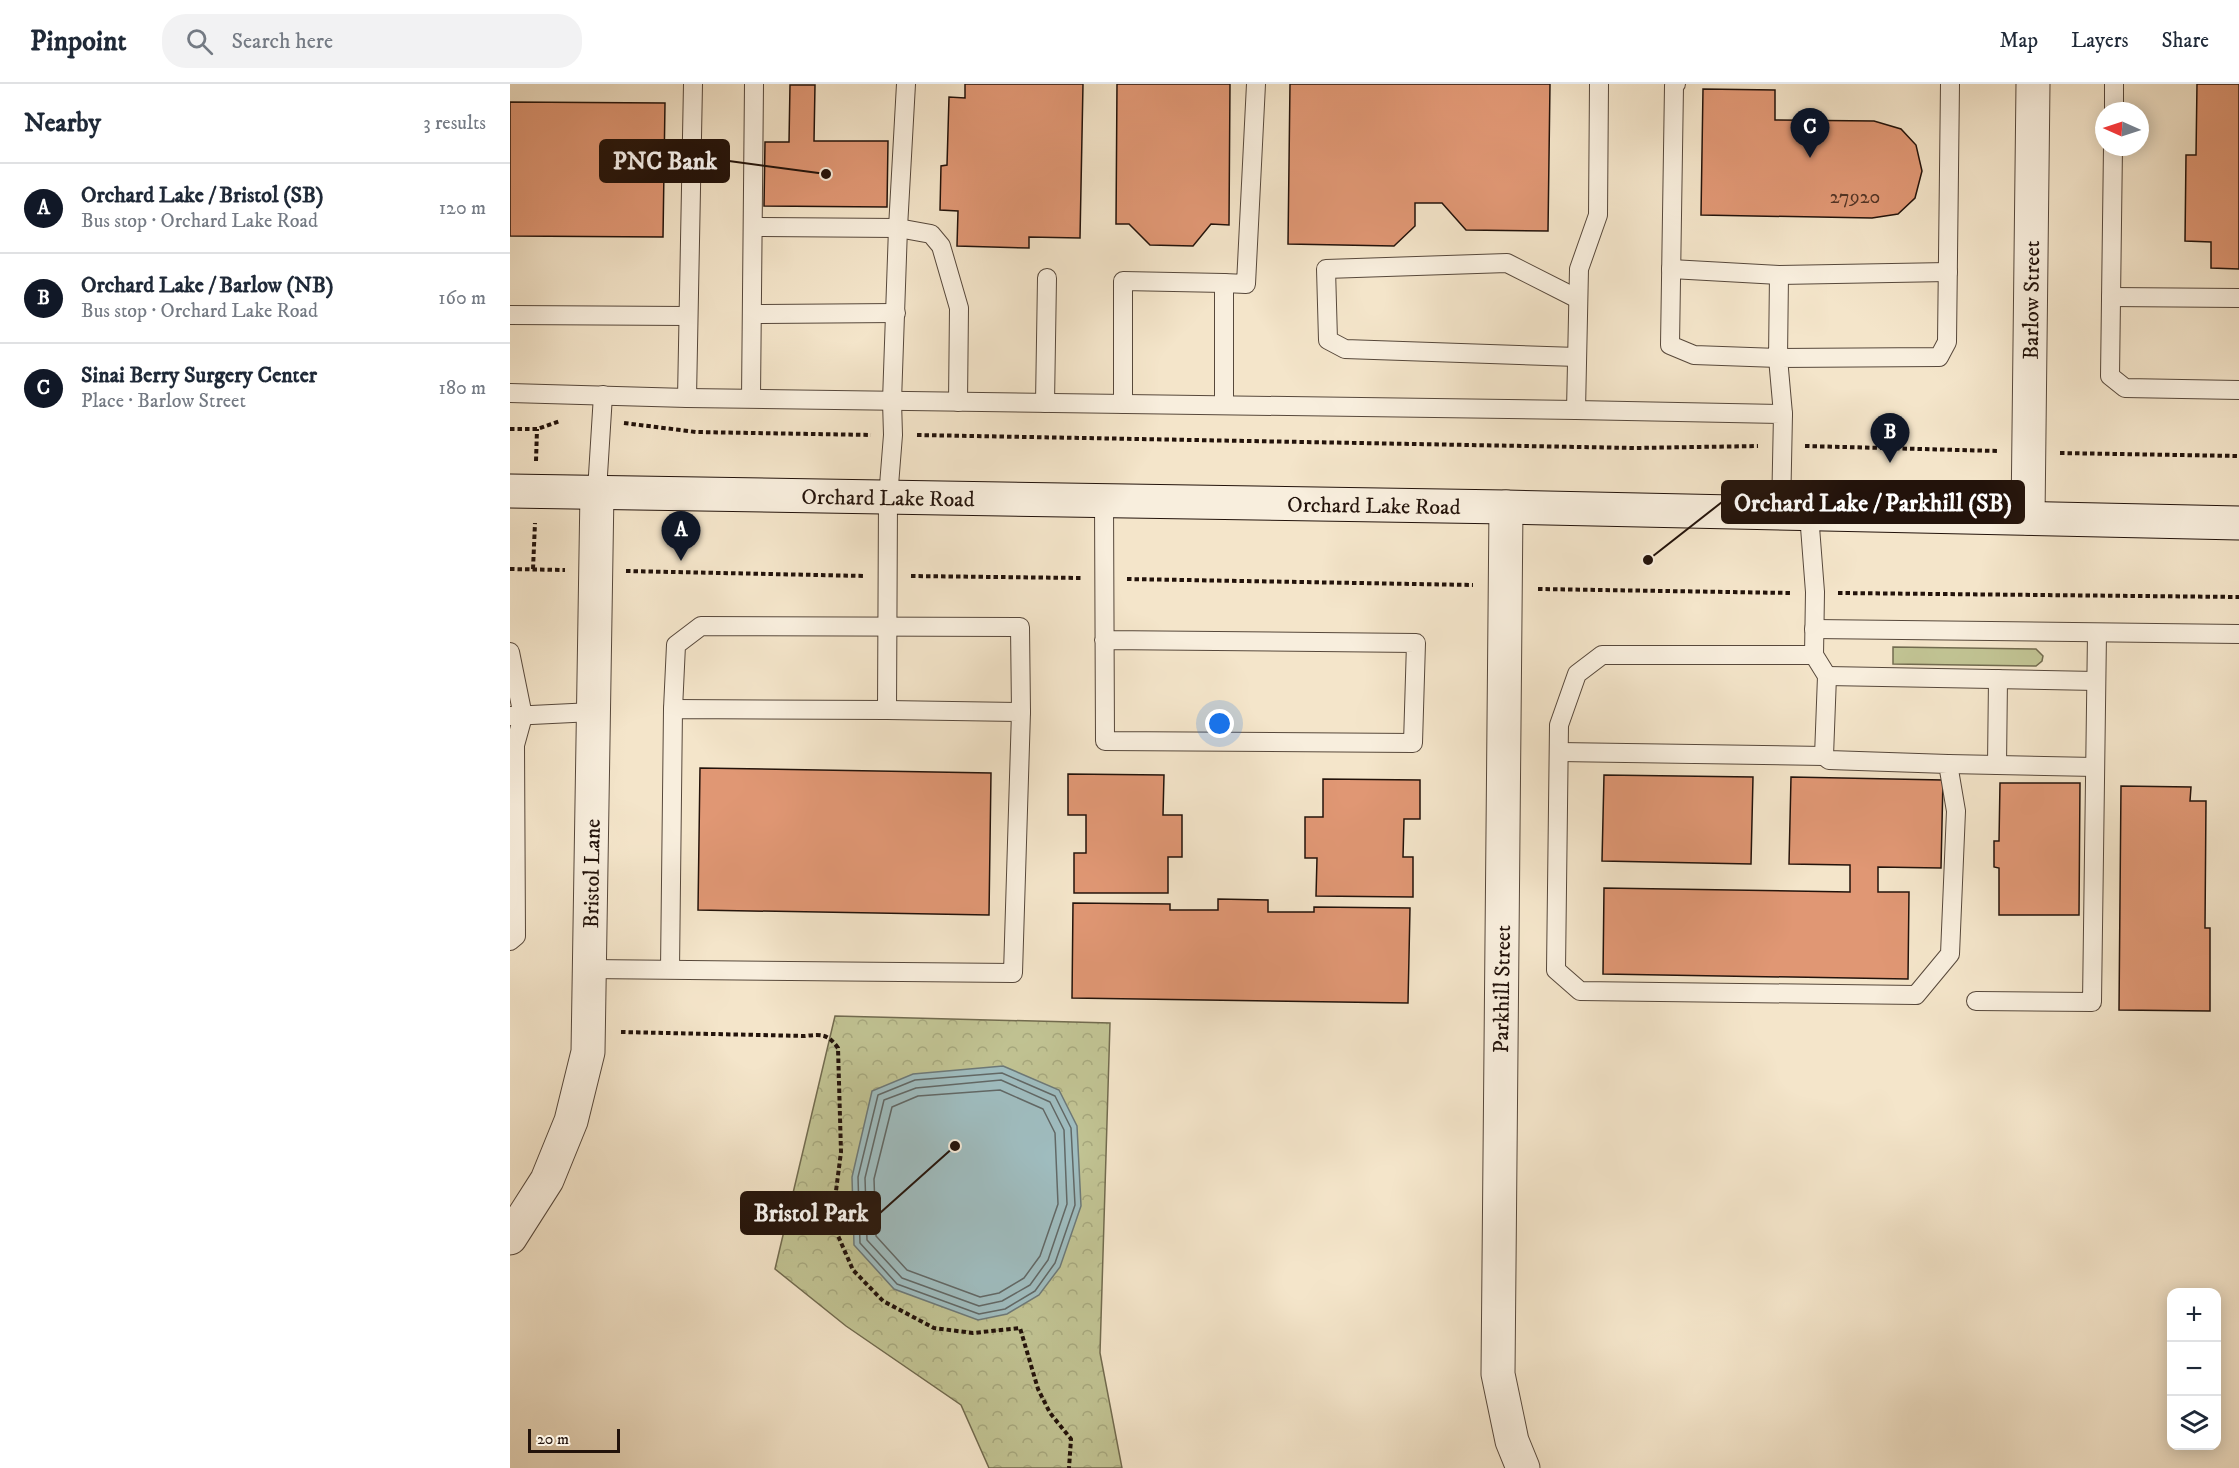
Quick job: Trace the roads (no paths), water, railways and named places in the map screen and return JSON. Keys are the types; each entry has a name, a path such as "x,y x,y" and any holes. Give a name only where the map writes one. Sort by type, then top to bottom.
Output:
{"street":[{"name":"Barlow Street","path":"2028,518 2033,84"},
{"name":"Orchard Lake Road","path":"510,491 1506,507 2239,523"},
{"name":"Bristol Lane","path":"510,1238 547,1179 571,1121 588,1052 597,491"},
{"name":"Parkhill Street","path":"1506,507 1498,1374 1512,1441 1523,1468"}],"lane":[{"path":"687,398 693,84"},
{"path":"751,398 754,84"},
{"path":"886,710 888,498 893,435 892,401 898,228 906,84"},
{"path":"1123,404 1123,281 1246,284 1256,84"},
{"path":"1576,410 1579,269 1598,215 1599,84"},
{"path":"1676,84 1674,86 1670,345 1694,355 1778,358 1940,357 1947,342 1950,84"},
{"path":"2114,84 2114,102"},
{"path":"2113,156 2110,376 2125,388 2239,390"},
{"path":"753,227 898,228 931,234 941,246 959,308 958,402"},
{"path":"1576,357 1345,349 1328,340 1326,269 1507,263 1578,299"},
{"path":"1671,269 1779,275 1948,272"},
{"path":"1779,275 1778,358 1783,414 1782,446 1795,513 1815,592 1814,655 1827,676 1824,756"},
{"path":"1045,403 1047,278"},
{"path":"1224,283 1224,405"},
{"path":"2111,297 2239,298"},
{"path":"752,314 896,313"},
{"path":"510,315 688,316"},
{"path":"510,393 687,398 1783,414"},
{"path":"597,491 603,395"},
{"path":"1104,501 1104,640 1105,741 1413,743 1416,643 1104,640"},
{"path":"588,969 1013,973 1021,712 1020,627 701,626 676,645 673,709 670,969"},
{"path":"1814,629 2239,634"},
{"path":"1976,1001 2092,1002 2097,633"},
{"path":"510,652 516,716 516,936 510,941"},
{"path":"1814,655 1602,655 1577,674 1559,725 1556,970 1580,991 1916,995 1950,954 1956,811 1948,764"},
{"path":"1827,676 2096,681"},
{"path":"1997,765 1998,679"},
{"path":"673,709 1021,712"},
{"path":"516,716 593,712"},
{"path":"1559,752 1824,756 1829,760 2095,767"}],"water":[{"path":"1003,1066 1059,1090 1077,1126 1081,1206 1060,1267 1039,1295 1007,1314 978,1320 894,1289 854,1245 852,1177 872,1091 913,1074"}],"place":[{"name":"Sinai Berry Surgery Center","path":"1810,158"},
{"name":"PNC Bank","path":"826,174"},
{"name":"Orchard Lake / Barlow (NB)","path":"1890,463"},
{"name":"Orchard Lake / Parkhill (SB)","path":"1648,560"},
{"name":"Orchard Lake / Bristol (SB)","path":"681,561"},
{"name":"Bristol Park","path":"955,1146"}]}
